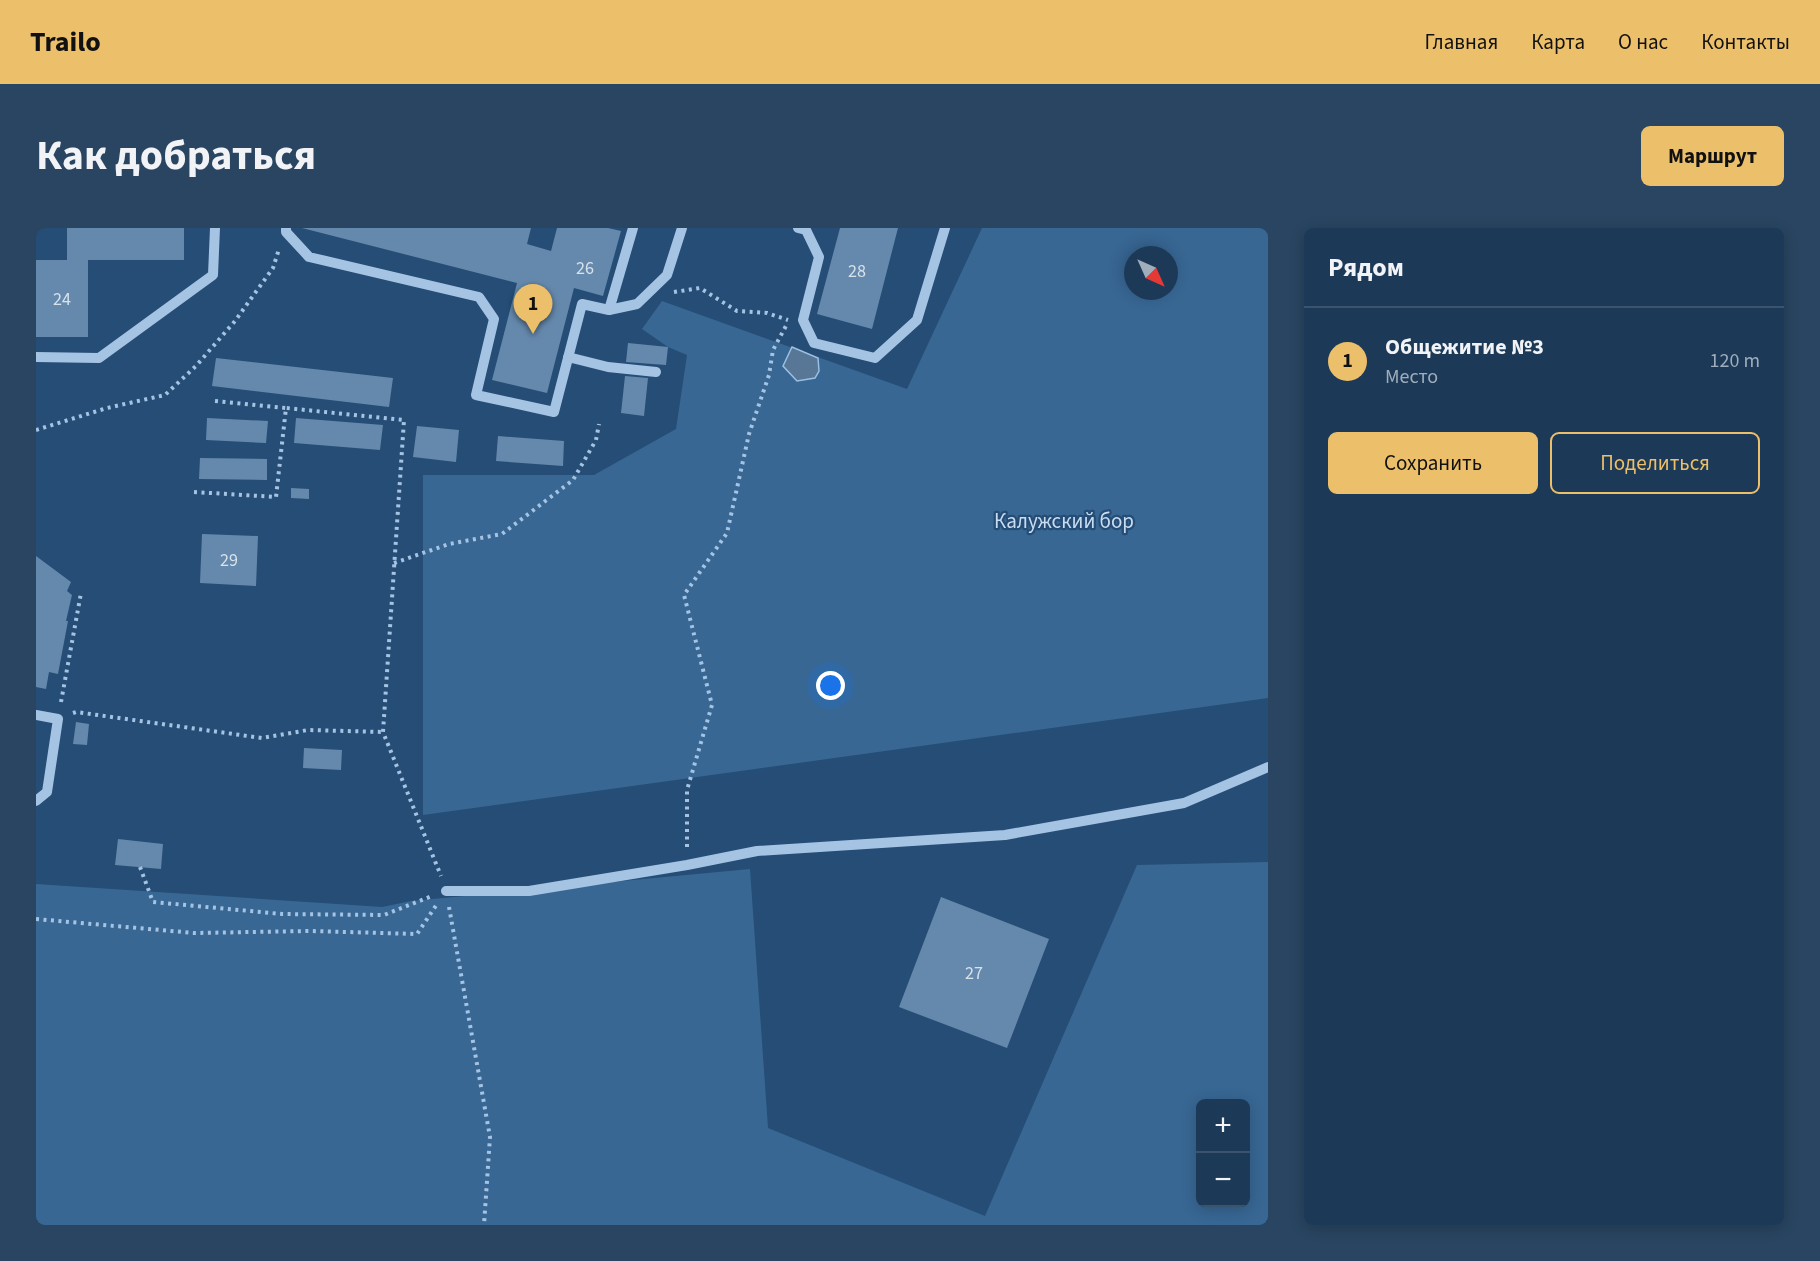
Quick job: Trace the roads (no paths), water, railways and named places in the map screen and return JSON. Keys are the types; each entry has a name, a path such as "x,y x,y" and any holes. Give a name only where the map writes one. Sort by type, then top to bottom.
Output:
{"lane":[{"path":"36,357 99,358 213,275 215,228"},
{"path":"609,310 633,228"},
{"path":"286,230 309,257 479,297 494,319 476,395 554,412 582,304 609,310 636,304 667,275 682,228"},
{"path":"798,228 806,230 819,257 803,320 814,343 875,358 917,320 945,228"},
{"path":"568,357 608,367 656,372"},
{"path":"36,715 58,719 48,792 36,801"},
{"path":"446,891 529,891 687,866 757,851 1005,835 1184,803 1268,767"}],"place":[{"name":"Общежитие №3","path":"533,334"}],"park label":[{"name":"Калужский бор","path":"1064,521"}]}
